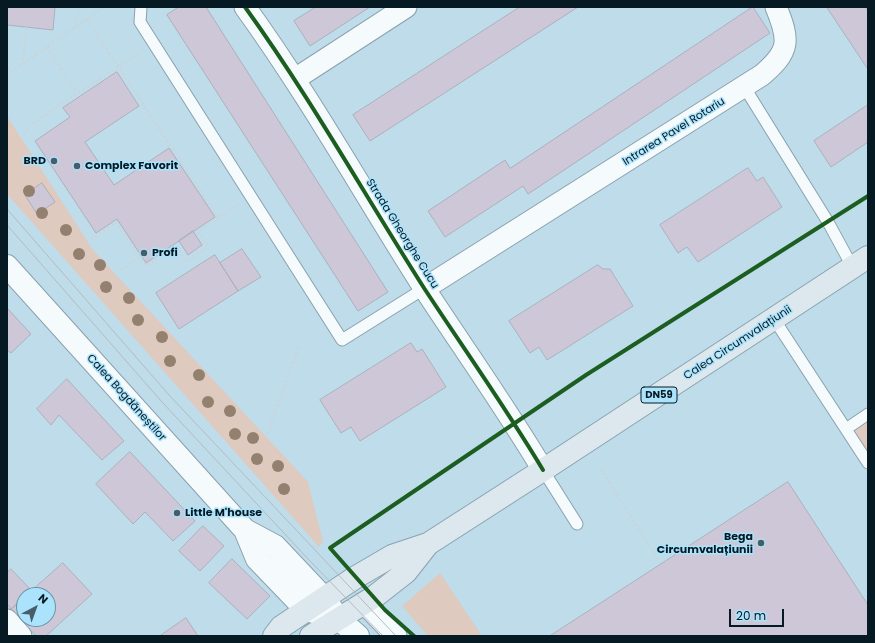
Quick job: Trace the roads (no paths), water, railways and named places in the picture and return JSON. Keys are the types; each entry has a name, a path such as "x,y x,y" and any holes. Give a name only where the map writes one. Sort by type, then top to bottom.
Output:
{"main road":[{"name":"Calea Circumvalațiunii","path":"274,636 281,627 324,598 392,556 428,544 864,261"},
{"name":"Calea Bogdăneștilor","path":"7,266 245,530 257,559 306,610"},
{"name":"Calea Bogdăneștilor","path":"245,530 275,546 324,598 340,619 358,636"},
{"name":"Calea Circumvalațiunii","path":"311,636 364,603 406,572 428,544"},
{"path":"306,610 340,619"}],"street":[{"name":"Strada Gheorghe Cucu","path":"245,7 295,79 425,288 516,423 544,470"},
{"path":"295,79 406,7"},
{"name":"Intrarea Pavel Rotariu","path":"425,288 745,88 773,66 782,55 786,44 784,27 776,7"},
{"path":"364,603 396,636"},
{"path":"7,620 21,636"}],"lane":[{"path":"141,7 140,22 342,340 425,288"},
{"path":"745,88 828,222 864,261"},
{"path":"774,320 868,463"},
{"path":"846,429 868,414"},
{"path":"544,470 577,524"}],"tram line":[{"path":"7,209 169,395 396,636"},
{"path":"7,225 162,402 310,561 383,636"}],"place":[{"name":"BRD","path":"54,161"},
{"name":"Complex Favorit","path":"77,166"},
{"name":"Profi","path":"144,253"},
{"name":"Little M'house","path":"177,513"},
{"name":"Bega Circumvalațiunii","path":"761,543"}]}
